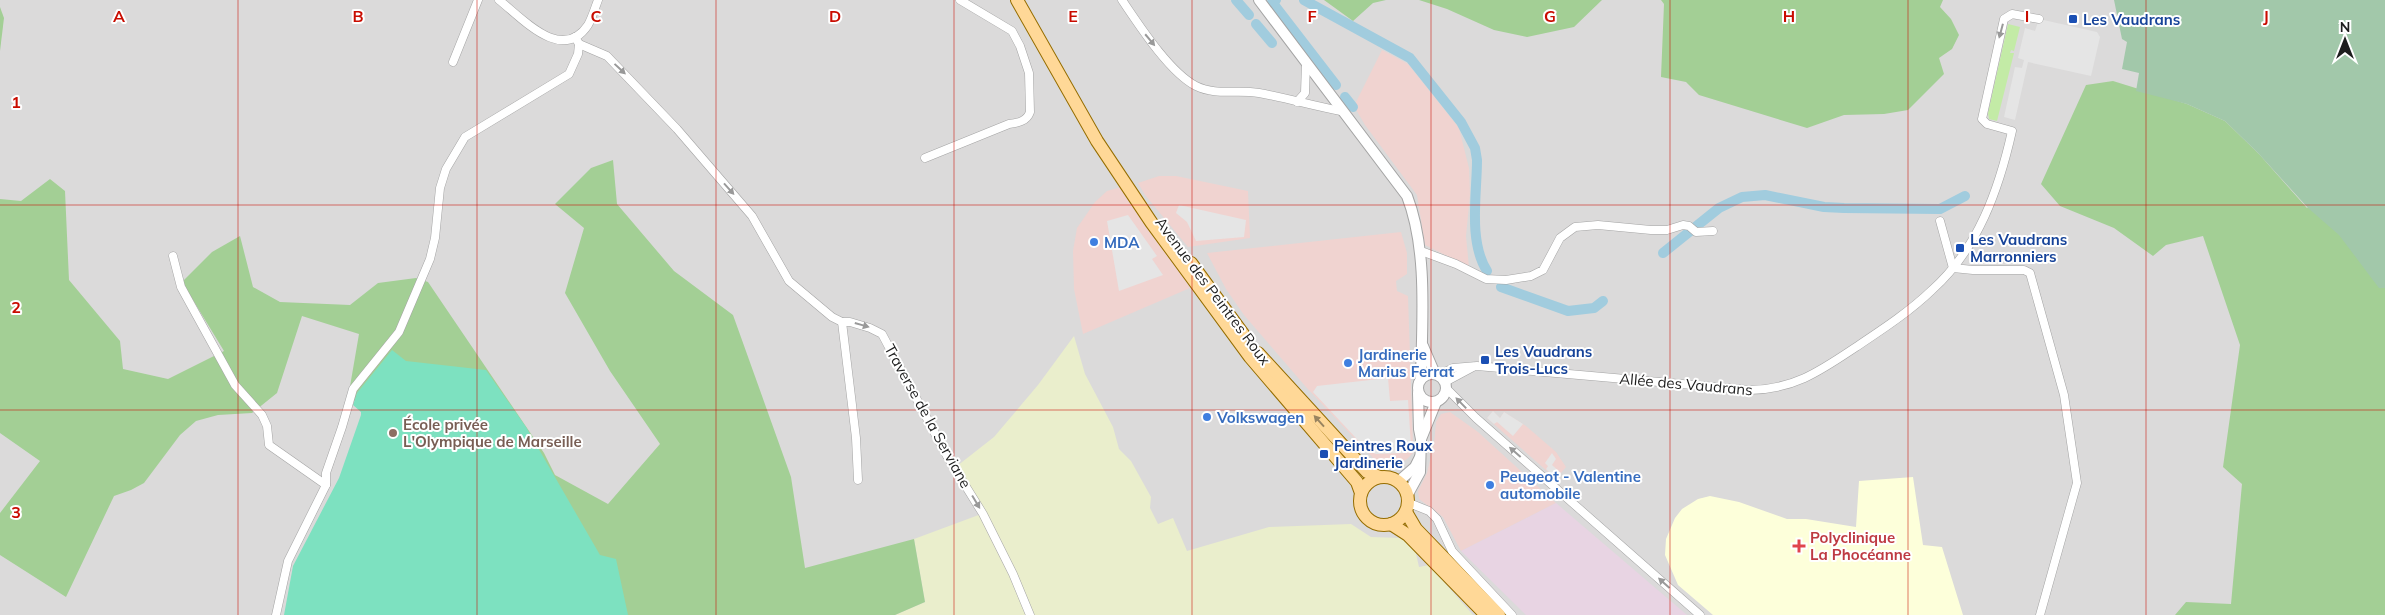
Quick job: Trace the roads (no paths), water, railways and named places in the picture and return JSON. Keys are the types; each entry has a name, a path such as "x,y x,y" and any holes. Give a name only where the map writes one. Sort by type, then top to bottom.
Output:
{"main road":[{"name":"Avenue des Peintres Roux","path":"1017,0 1112,165 1208,302 1250,357 1357,482 1361,493"},
{"name":"Avenue des Peintres Roux","path":"1067,86 1158,219 1256,352 1367,472 1380,477"},
{"path":"1408,503 1400,520 1391,524 1378,524 1367,518 1360,506 1361,493 1365,486 1380,477 1390,477 1399,481 1408,503 1416,529 1499,615"},
{"path":"1391,524 1408,535 1486,615"}],"street":[{"path":"453,62 478,0"},
{"path":"499,0 544,36 554,40 577,41"},
{"path":"276,615 288,561 326,485 326,473 353,389 399,332 430,259 435,238 440,188 446,169 465,137 570,74 578,54 577,41 588,25 598,0"},
{"path":"925,158 1009,124 1019,123 1028,117 1030,112 1029,73 1020,46 1012,31 960,0"},
{"path":"1122,0 1140,28 1168,61 1194,85 1213,93 1239,90 1341,111"},
{"path":"1259,0 1407,196 1416,218 1420,251 1422,341 1421,379 1418,393 1421,439 1420,472 1408,503 1429,511 1437,519 1452,551 1512,615"},
{"name":"Allée des Vaudrans","path":"1441,380 1477,366 1750,390 1786,386 1816,374 1900,318 1933,290 1953,268 1980,225 1995,194 2012,130 1987,124 1982,118 2004,19 2008,16 2022,15 2038,19"},
{"name":"Traverse de la Serviane","path":"577,41 607,56 677,129 752,216 789,282 842,322 850,322 877,330 885,339 947,456 983,514 1013,574 1030,615"},
{"path":"1297,102 1305,93 1306,63"},
{"path":"1940,220 1953,268 2024,270 2030,272 2064,395 2077,483 2040,615"},
{"path":"1420,251 1456,264 1486,279 1506,280 1531,276 1542,270 1560,238 1575,227 1598,225 1667,230 1683,225 1689,226 1696,232 1713,231"},
{"path":"173,256 181,287 236,384 262,415 269,445 326,485"},
{"path":"842,322 856,438 858,480"},
{"path":"1421,439 1436,402 1444,396 1441,380 1422,341"},
{"path":"1421,379 1430,374 1441,380 1476,418 1700,615"},
{"path":"1418,393 1425,401 1436,402"},
{"path":"1399,481 1416,467 1421,456"}],"waterway":[{"path":"1236,0 1249,15"},
{"path":"1276,0 1272,2 1336,85"},
{"path":"1304,0 1410,58 1461,122 1475,148 1477,160 1475,232 1477,246 1487,271"},
{"path":"1256,24 1272,43"},
{"path":"1345,97 1353,107"},
{"path":"1663,253 1719,208 1742,197 1765,195 1824,207 1940,209 1965,196"},
{"path":"1501,287 1568,311 1594,308 1603,301"}],"place":[{"name":"Les Vaudrans","path":"2073,19"},
{"name":"MDA","path":"1094,242"},
{"name":"Les Vaudrans Marronniers","path":"1960,248"},
{"name":"Les Vaudrans Trois-Lucs","path":"1485,360"},
{"name":"Jardinerie Marius Ferrat","path":"1348,363"},
{"name":"Volkswagen","path":"1207,417"},
{"name":"École privée L'Olympique de Marseille","path":"393,433"},
{"name":"Peintres Roux Jardinerie","path":"1324,454"},
{"name":"Peugeot - Valentine automobile","path":"1490,485"},
{"name":"Polyclinique La Phocéanne","path":"1799,546"}]}
